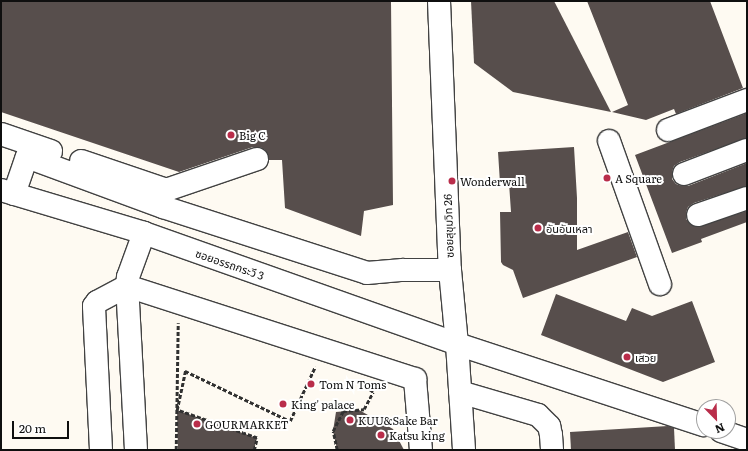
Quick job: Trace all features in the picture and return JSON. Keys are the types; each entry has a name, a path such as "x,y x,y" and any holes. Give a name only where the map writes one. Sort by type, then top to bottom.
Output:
{"street":[{"name":"ซอยสุขุมวิท 26","path":"439,1 450,270 457,344 464,450"},
{"path":"668,130 747,100"},
{"path":"1,134 164,189 169,189 256,159"},
{"path":"609,141 660,284"},
{"path":"1,148 163,207 367,273 403,270 450,270"},
{"path":"684,174 747,150"},
{"path":"7,192 27,157"},
{"name":"ซอยอรรถกระวี 3","path":"7,192 144,234 457,344 696,422"},
{"path":"698,215 747,198"},
{"path":"136,450 127,286 128,276 144,234"},
{"path":"101,450 94,306 97,302 127,286 415,380 421,450"},
{"path":"460,392 538,415 548,426 552,435 552,450"},
{"path":"98,402 133,401"},
{"path":"736,436 747,440"}],"path":[{"path":"176,450 178,322"},
{"path":"254,450 258,438 177,410 185,371 290,421 317,363"},
{"path":"338,450 332,431 343,411 364,409 373,392 360,383"}],"building":[{"name":"Big C","path":"1,1 391,1 393,205 364,211 361,236 285,208 282,160 269,160 265,150 260,147 253,147 179,172 1,112"},
{"path":"471,1 554,1 611,112 513,92 474,63"},
{"path":"587,1 710,1 743,88 676,114 674,109 646,120 612,112 628,105"},
{"path":"747,113 747,138 680,162 674,166 672,179 676,184 688,186 747,163 747,186 694,203 688,207 686,219 690,224 696,227 747,211 747,222 701,239 702,242 672,253 635,155"},
{"path":"574,147 577,198 577,250 628,232 637,257 523,298 513,270 503,265 501,262 500,212 511,212 509,183 500,183 498,152"},
{"name":"เสวย","path":"556,294 626,321 632,308 652,316 692,301 715,362 663,382 541,335"},
{"name":"GOURMARKET","path":"177,410 257,438 254,450 178,450"},
{"path":"359,410 393,429 404,450 337,450 333,431 336,412"},
{"path":"668,426 674,428 675,450 571,450 570,432"}],"place":[{"name":"Big C","path":"231,135"},
{"name":"A Square","path":"607,178"},
{"name":"Wonderwall","path":"452,181"},
{"name":"อันอันเหลา","path":"538,228"},
{"name":"เสวย","path":"627,357"},
{"name":"Tom N Toms","path":"311,384"},
{"name":"King' palace","path":"283,404"},
{"name":"KUU&Sake Bar","path":"350,420"},
{"name":"GOURMARKET","path":"197,424"},
{"name":"Katsu king","path":"381,435"}]}
